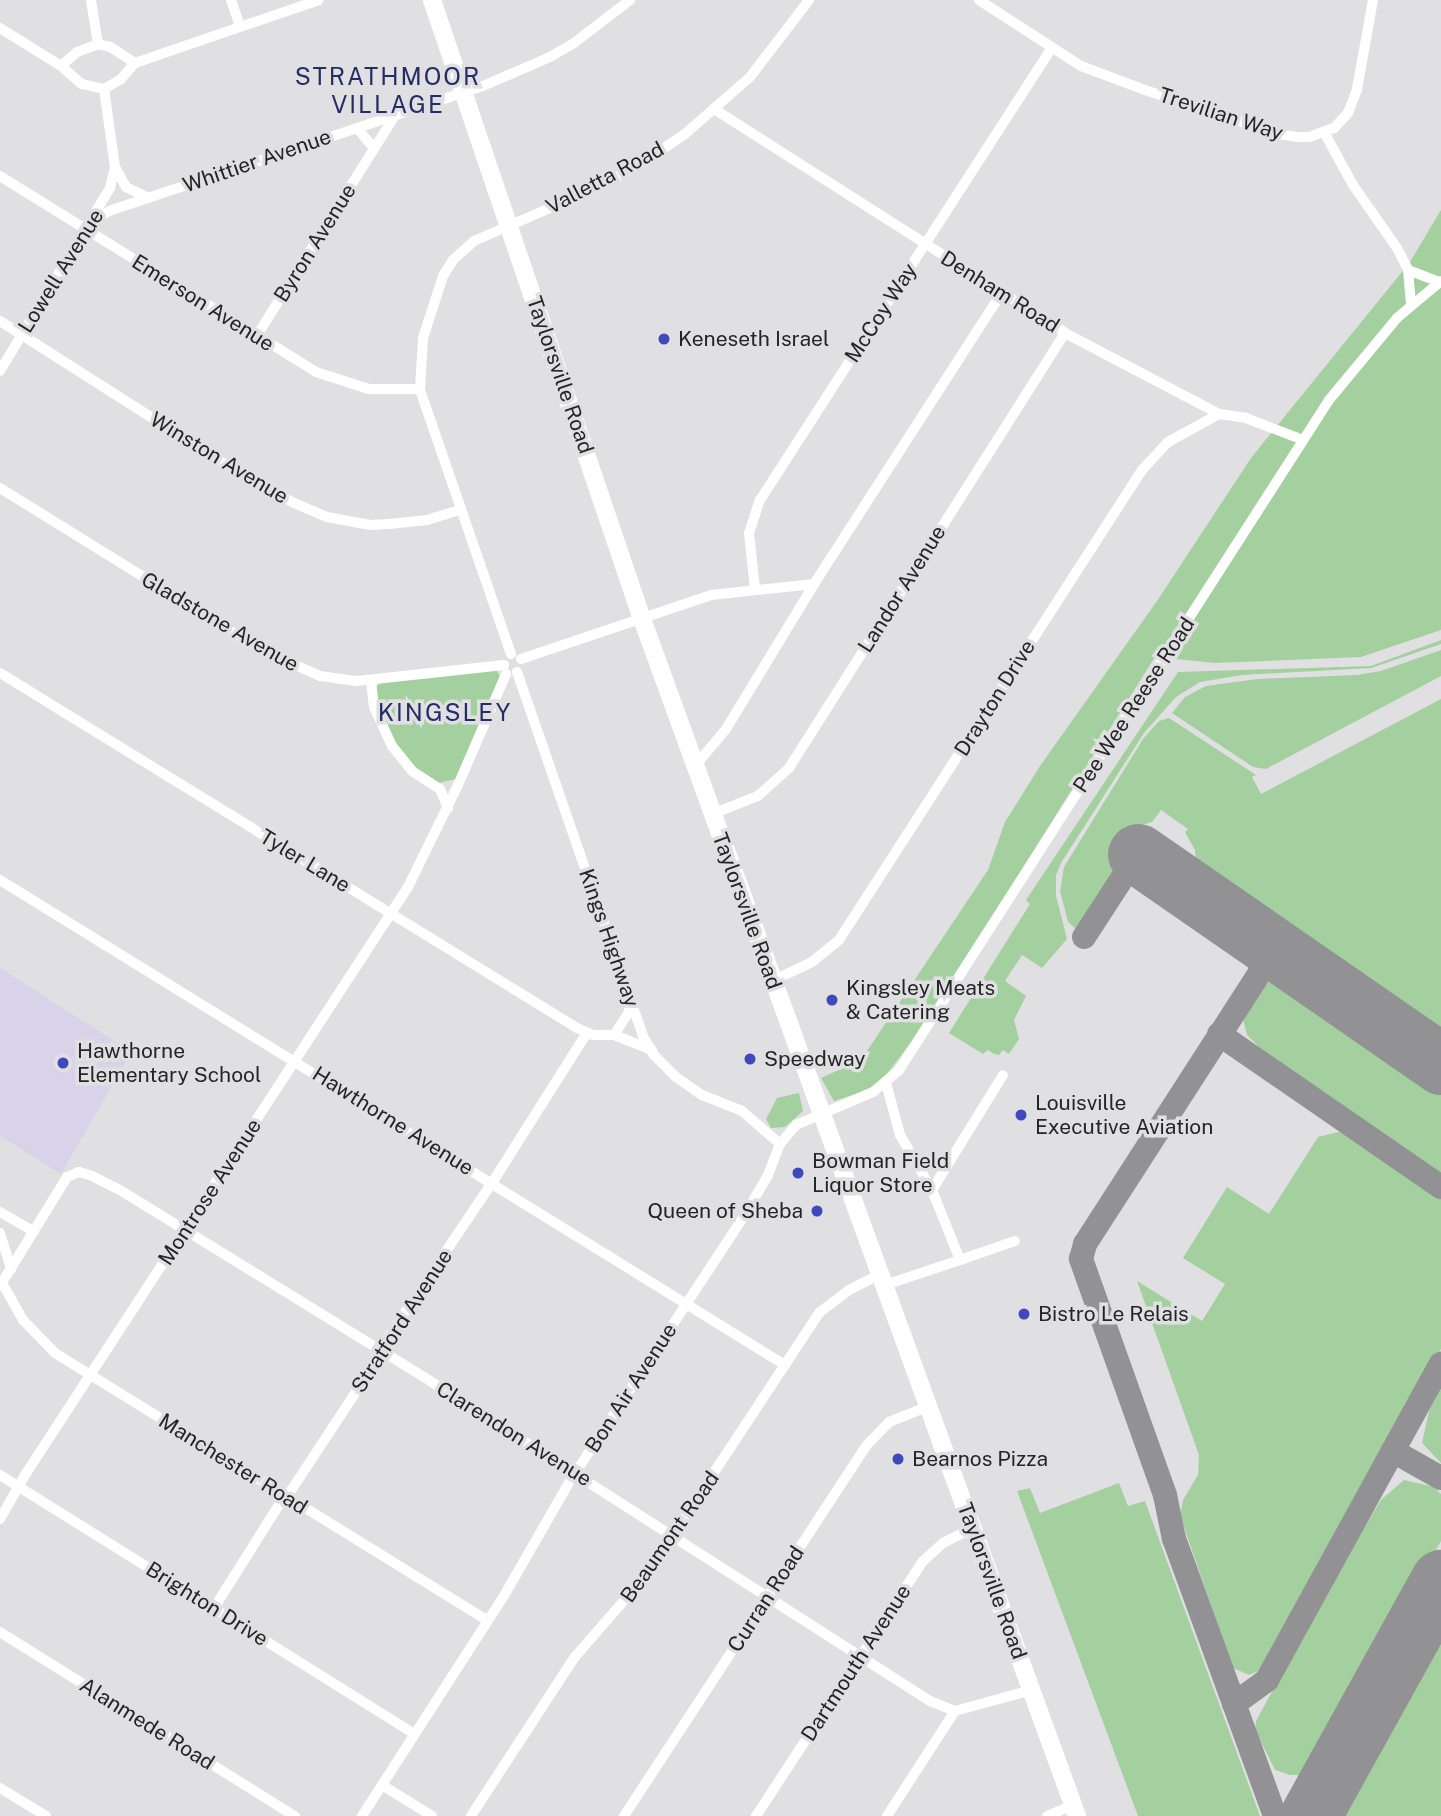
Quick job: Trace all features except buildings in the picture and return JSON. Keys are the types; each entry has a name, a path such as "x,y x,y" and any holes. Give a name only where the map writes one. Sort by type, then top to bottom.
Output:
{"main road":[{"name":"Taylorsville Road","path":"432,0 712,814 1075,1810"}],"street":[{"path":"91,0 98,44"},
{"path":"231,0 240,26"},
{"path":"0,28 61,66 82,84 104,89 121,79 135,63 319,0"},
{"name":"Whittier Avenue","path":"89,225 149,198 464,92 550,57 596,28 630,0"},
{"name":"Valletta Road","path":"509,225 563,203 639,164 714,109 758,67 809,0"},
{"name":"Trevilian Way","path":"979,0 1051,49 1111,78 1278,134 1309,137 1324,132"},
{"path":"1373,0 1353,104 1339,126 1324,132 1353,185 1387,230 1408,270 1411,305"},
{"path":"61,66 85,47 98,44 110,47 135,63"},
{"name":"McCoy Way","path":"755,589 749,533 756,507 1051,49"},
{"name":"Lowell Avenue","path":"0,371 110,188 115,167 104,89"},
{"name":"Denham Road","path":"714,109 1065,333 1219,414 1246,418 1303,440"},
{"name":"Byron Avenue","path":"256,337 396,114"},
{"path":"357,128 374,148"},
{"path":"115,167 126,187 149,198"},
{"name":"Emerson Avenue","path":"0,176 89,225 295,361 337,381 369,389 420,389"},
{"path":"509,225 466,246 443,276 425,327 420,389 460,510 516,656 711,594 814,584"},
{"path":"1408,270 1440,282"},
{"name":"Pee Wee Reese Road","path":"821,1115 886,1083 907,1059 1346,376 1411,305 1440,282"},
{"path":"695,766 726,729 814,584 1001,294"},
{"name":"Winston Avenue","path":"0,321 228,466 293,503 327,517 389,524 427,520 460,510"},
{"name":"Landor Avenue","path":"712,814 758,796 789,768 1065,333"},
{"name":"Drayton Drive","path":"772,981 812,962 839,940 1142,470 1168,442 1219,414"},
{"name":"Gladstone Avenue","path":"0,488 280,660 320,676 342,681 509,670"},
{"name":"Montrose Avenue","path":"0,1520 184,1230 297,1062 392,913 448,808 516,656"},
{"name":"Kings Highway","path":"509,670 652,1050 665,1067 689,1087 713,1101 742,1111 779,1143"},
{"name":"Tyler Lane","path":"0,673 587,1032 614,1035 652,1050"},
{"path":"370,680 374,707 392,746 412,771 440,789 448,808"},
{"path":"440,789 458,785"},
{"name":"Hawthorne Avenue","path":"0,880 785,1364"},
{"path":"614,1035 629,1012 631,1000"},
{"name":"Stratford Avenue","path":"214,1608 492,1183 587,1032"},
{"path":"932,1190 1003,1075"},
{"path":"886,1083 900,1135 932,1190 960,1260"},
{"name":"Bon Air Avenue","path":"362,1816 488,1621 576,1473 759,1191 779,1143 796,1125 821,1115"},
{"name":"Clarendon Avenue","path":"34,1232 67,1177 79,1172 102,1180 576,1473 906,1688 955,1711"},
{"path":"0,1212 34,1232 1,1285"},
{"path":"0,1233 11,1269"},
{"name":"Beaumont Road","path":"471,1816 574,1658 632,1595 673,1536 826,1305 883,1280 960,1260 1015,1241"},
{"name":"Manchester Road","path":"1,1285 23,1320 40,1340 91,1376 488,1621"},
{"name":"Curran Road","path":"624,1816 878,1432 902,1415 929,1406"},
{"name":"Brighton Drive","path":"0,1475 415,1734"},
{"name":"Dartmouth Avenue","path":"756,1816 929,1553 973,1528"},
{"name":"Alanmede Road","path":"0,1632 295,1816"},
{"path":"887,1816 955,1711 1032,1690"},
{"path":"382,1785 432,1816"},
{"path":"0,1788 46,1816"},
{"path":"1047,1816 1075,1810"}],"shaded area":[{"name":"Hawthorne Elementary School","path":"0,968 132,1052 61,1174 0,1136"}],"green space":[{"path":"1441,210 1441,630 1361,657 1216,663 1155,657 924,1025 877,1087 834,1101 821,1078 861,1060 988,870 1005,822 1040,766 1157,601 1251,458 1410,262"},
{"path":"1441,640 1441,644 1371,668 1242,675 1200,682 1176,697 1144,733 1061,863 1056,875 1056,896 1067,939 1042,968 1022,955 1005,981 1026,996 1014,1020 1019,1039 1009,1054 1003,1050 999,1055 988,1050 983,1054 949,1033 1030,904 1026,900 1178,672 1371,666"},
{"path":"1441,650 1441,676 1266,769 1253,767 1172,713 1185,697 1206,686 1257,679 1357,675 1381,671"},
{"path":"497,671 500,677 456,779 438,783 418,771 396,746 380,714 375,689 380,683"},
{"path":"1441,699 1441,1041 1197,873 1195,850 1185,832 1188,829 1161,810 1152,822 1137,826 1122,840 1116,851 1115,874 1080,925 1076,929 1068,922 1060,891 1064,867 1143,739 1159,721 1169,718 1256,775 1252,777 1261,794"},
{"path":"1276,977 1297,981 1441,1079 1441,1174 1262,1050 1247,1035 1243,1019 1246,1009 1257,991"},
{"path":"799,1093 803,1111 785,1127 771,1128 766,1119 777,1098"},
{"path":"1338,1132 1346,1134 1441,1199 1441,1349 1274,1657 1265,1668 1249,1675 1233,1668 1180,1516 1183,1500 1198,1475 1199,1455 1137,1281 1202,1321 1225,1284 1183,1258 1227,1187 1269,1214 1318,1137"},
{"path":"1441,1387 1441,1463 1422,1443 1429,1411"},
{"path":"1404,1480 1434,1487 1441,1494 1441,1541 1318,1765 1305,1775 1290,1775 1275,1770 1255,1730 1256,1721 1340,1567 1381,1500"},
{"path":"1119,1483 1128,1506 1145,1501 1260,1816 1138,1816 1017,1491 1030,1488 1040,1513"},
{"path":"1441,1608 1441,1816 1328,1816 1328,1814"}],"taxiway":[{"path":"1084,937 1138,854"},
{"path":"1275,949 1085,1244 1081,1259 1165,1495 1174,1539 1275,1816"},
{"path":"1219,1034 1441,1187"},
{"path":"1234,1704 1267,1680 1441,1364"},
{"path":"1393,1451 1441,1478"}],"runway":[{"path":"1138,854 1441,1064"},
{"path":"1310,1816 1441,1580"}],"place":[{"name":"Keneseth Israel","path":"664,339"},
{"name":"Kingsley Meats & Catering","path":"832,1000"},
{"name":"Speedway","path":"750,1059"},
{"name":"Hawthorne Elementary School","path":"63,1063"},
{"name":"Louisville Executive Aviation","path":"1021,1115"},
{"name":"Bowman Field Liquor Store","path":"798,1173"},
{"name":"Queen of Sheba","path":"817,1211"},
{"name":"Bistro Le Relais","path":"1024,1314"},
{"name":"Bearnos Pizza","path":"898,1459"}],"district":[{"name":"STRATHMOOR VILLAGE","path":"388,91"},
{"name":"KINGSLEY","path":"445,713"}]}
